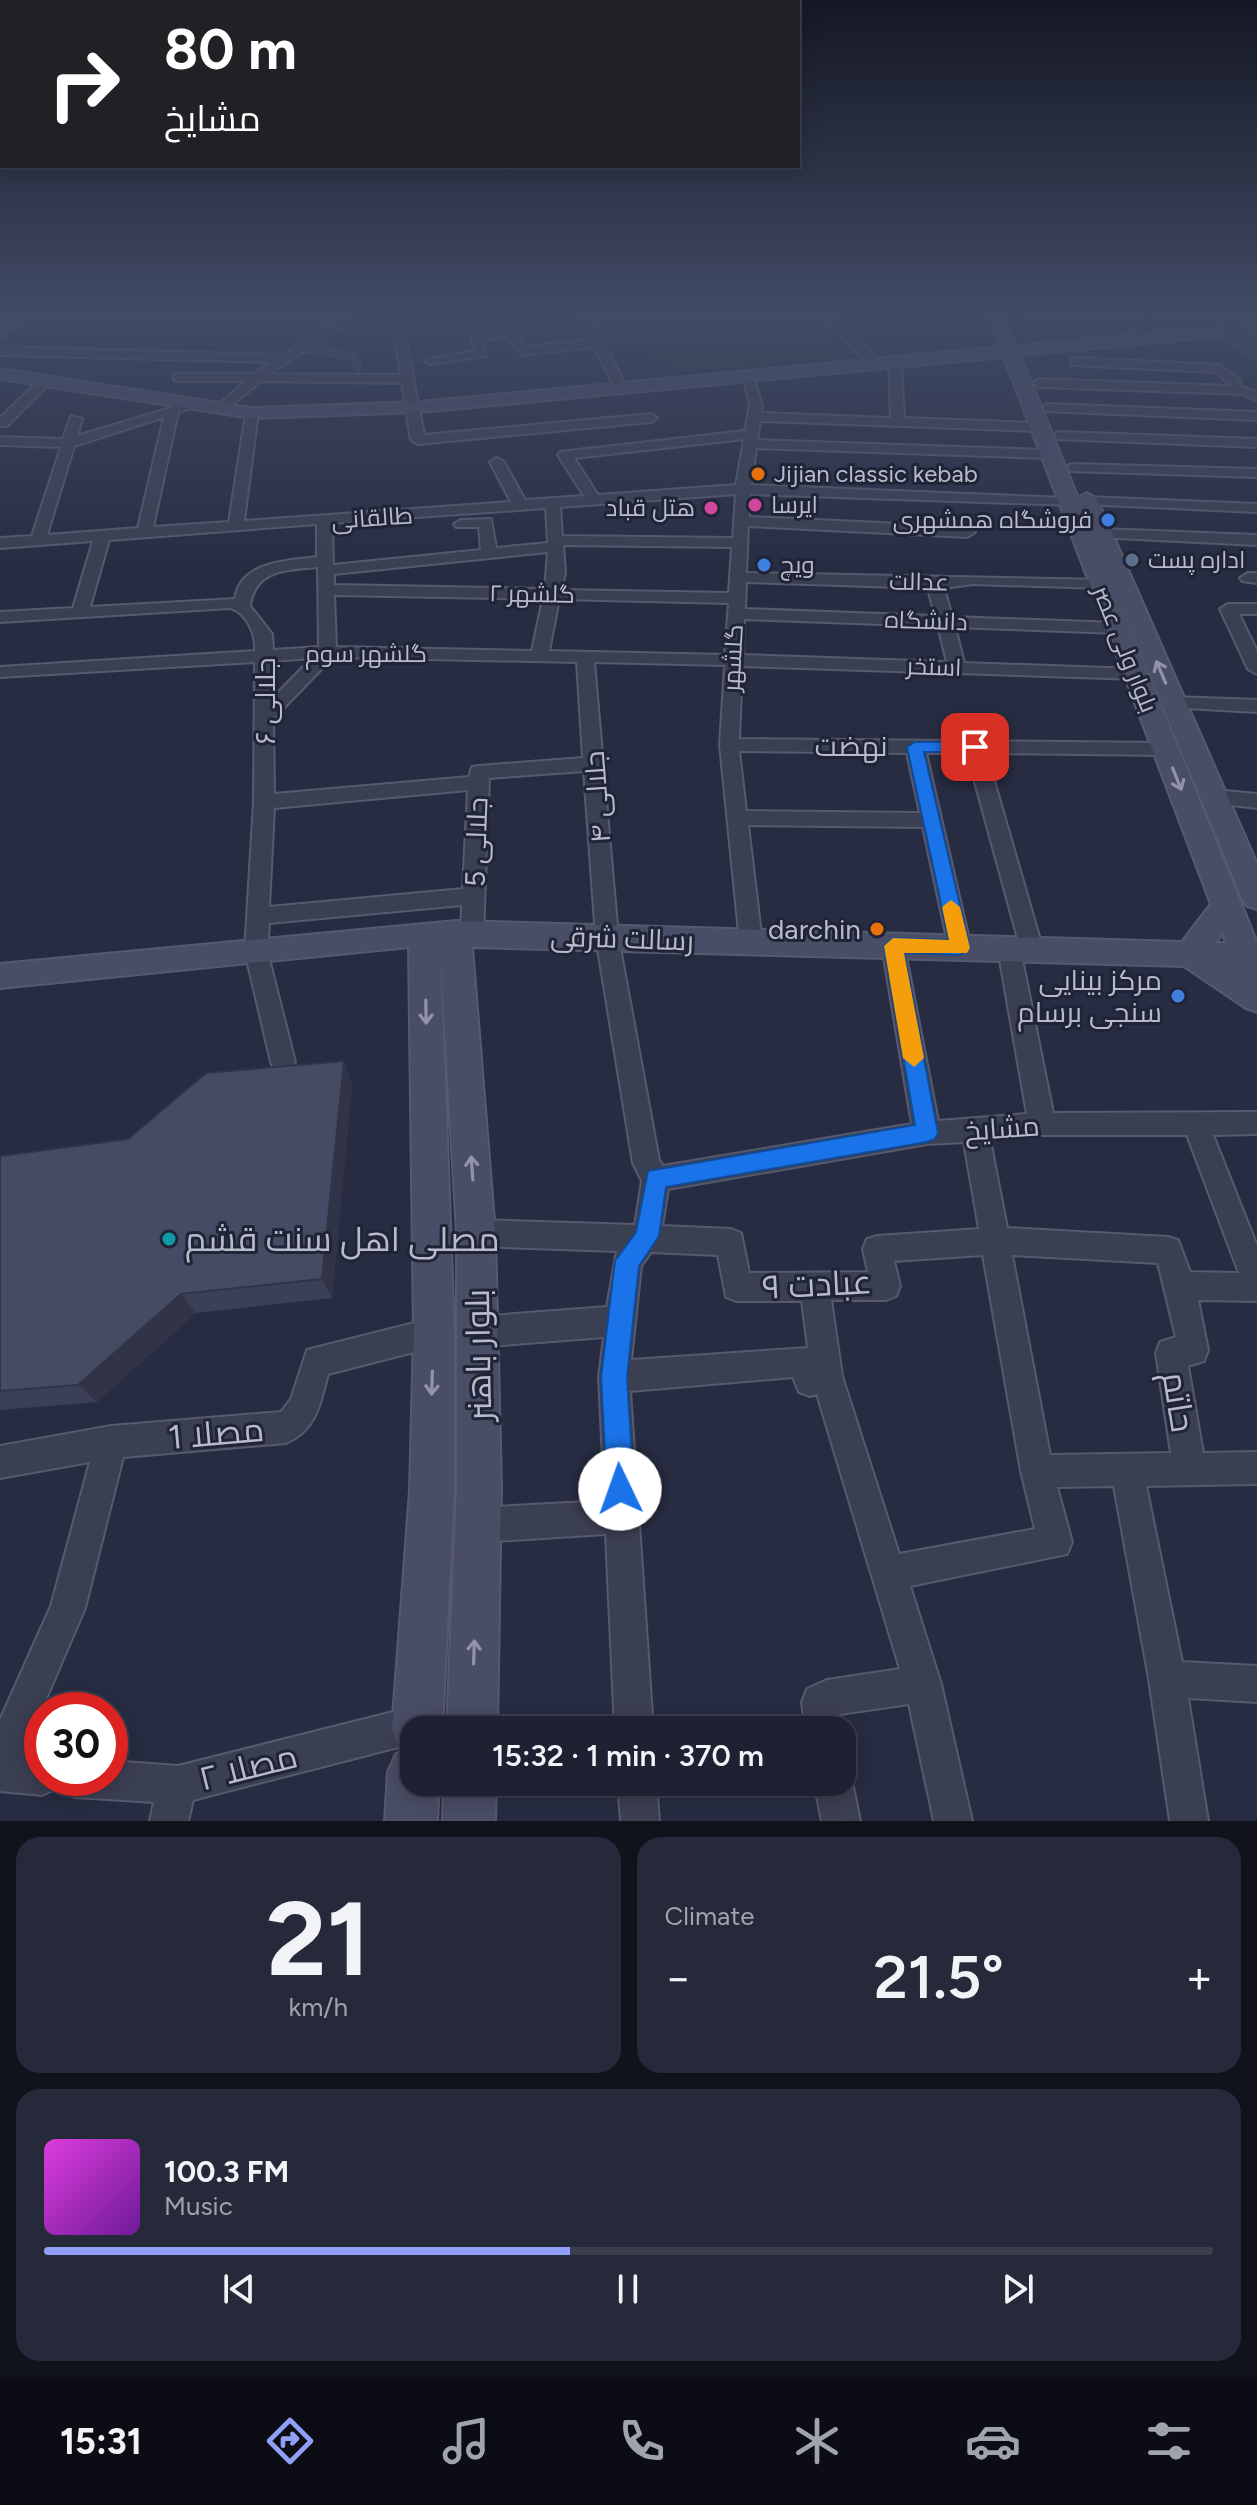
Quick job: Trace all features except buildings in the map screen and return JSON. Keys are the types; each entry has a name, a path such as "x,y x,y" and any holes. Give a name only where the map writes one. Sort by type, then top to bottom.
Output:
{"main road":[{"path":"165,400 252,413 411,408 495,400"},
{"name":"بلوار ولی عصر","path":"1037,400 1078,501 1100,583 1117,628 1227,905 1254,964"},
{"name":"بلوار ولی عصر","path":"1041,400 1044,418"},
{"name":"بلوار ولی عصر","path":"1055,445 1074,468 1078,501 1102,534 1255,887"},
{"path":"1227,905 1190,954 1257,999"},
{"name":"رسالت شرقی","path":"0,976 451,933 1190,954 1254,964"},
{"name":"بلوار باهنر","path":"451,933 476,1233 478,1506 472,1716"},
{"name":"بلوار باهنر","path":"418,1716 432,1491 434,1333 451,933"},
{"path":"432,1491 478,1506"},
{"name":"بلوار باهنر","path":"411,1821 413,1796"}],"street":[{"path":"2,423 26,400"},
{"path":"222,409 232,400"},
{"path":"410,400 418,440 651,418"},
{"name":"گلشهر","path":"751,942 729,745 739,543 754,400"},
{"path":"897,400 898,423"},
{"path":"0,441 69,443 190,404"},
{"path":"144,533 172,410"},
{"path":"236,527 252,413"},
{"path":"1217,414 1256,474"},
{"path":"595,502 565,455 752,432 898,423 1217,414 1257,416"},
{"path":"38,541 76,419"},
{"path":"752,432 1055,445 1257,443"},
{"path":"497,462 521,507"},
{"path":"1074,468 1256,474"},
{"name":"طالقانی","path":"1,545 236,527 324,528 521,507 743,489 1257,508"},
{"path":"539,656 555,595 558,543 553,505"},
{"path":"741,521 967,532"},
{"path":"266,716 328,652 324,528 486,522 489,551"},
{"path":"1102,534 1257,540"},
{"path":"80,612 102,536"},
{"path":"0,617 231,603 242,606 245,583 252,576 278,567 460,558 489,551 558,543 739,543"},
{"name":"عدالت","path":"738,577 956,584 972,579 1100,583"},
{"path":"935,583 957,668"},
{"name":"گلشهر ۲","path":"327,590 555,595 736,606"},
{"name":"جلالی ۶","path":"242,606 264,634 264,802 256,951 283,1062"},
{"name":"دانشگاه","path":"736,606 945,621 1117,628"},
{"path":"1257,609 1228,609 1257,669"},
{"name":"گلشهر سوم","path":"0,672 328,652 733,660"},
{"name":"جلالی ۴","path":"585,657 607,937 646,1163 656,1179"},
{"name":"استخر","path":"733,660 1136,674"},
{"path":"1174,703 1257,706"},
{"name":"نهضت","path":"729,745 1165,749"},
{"path":"915,747 960,948"},
{"path":"975,747 1020,949 1042,1124"},
{"name":"جلالی 5","path":"451,933 474,896 479,772 595,764"},
{"path":"264,802 479,783"},
{"path":"1214,797 1257,801"},
{"path":"737,818 931,820"},
{"path":"257,916 474,896"},
{"path":"893,946 927,1133"},
{"name":"مشایخ","path":"656,1179 927,1133 1042,1124 1257,1123"},
{"path":"1181,1286 1257,1285 1196,1124"},
{"path":"887,1573 1055,1542 1037,1471 975,1131"},
{"path":"633,1716 614,1377 627,1261 647,1236 656,1179"},
{"name":"عبادت ۹","path":"476,1233 647,1236 731,1242 736,1287 886,1286 877,1249 995,1241 1168,1250 1181,1286"},
{"name":"حاتم","path":"1181,1286 1193,1350 1171,1353 1190,1469"},
{"path":"815,1287 827,1376 923,1684 953,1821"},
{"path":"477,1332 621,1321"},
{"name":"مصلا 1","path":"0,1462 111,1442 286,1427 298,1420 305,1407 318,1361 434,1333"},
{"path":"614,1377 803,1361 810,1381 827,1376"},
{"path":"0,1763 68,1608 111,1442"},
{"path":"1037,1471 1257,1468"},
{"path":"1127,1470 1167,1679 1189,1821"},
{"path":"478,1506 622,1517"},
{"path":"1167,1679 1257,1684"},
{"path":"822,1716 820,1702 827,1698 923,1684"},
{"name":"مصلا ۲","path":"128,1791 174,1803 400,1746"},
{"path":"0,1772 24,1774"},
{"path":"638,1796 640,1821"},
{"path":"836,1796 841,1821"}],"slow traffic":[{"path":"914,1058 893,946 960,948 951,907"}],"place":[{"name":"Jijian classic kebab","path":"758,474"},
{"name":"ایرسا","path":"755,505"},
{"name":"هتل قباد","path":"711,508"},
{"name":"فروشگاه همشهری","path":"1108,520"},
{"name":"اداره پست","path":"1132,560"},
{"name":"ویچ","path":"764,565"},
{"name":"darchin","path":"877,929"},
{"name":"مرکز بینایی سنجی برسام","path":"1178,996"},
{"name":"مصلی اهل سنت قشم","path":"169,1239"}],"route":[{"path":"620,1489 614,1377 627,1261 647,1236 656,1179 927,1133 893,946 960,948 915,747 975,747"}]}
